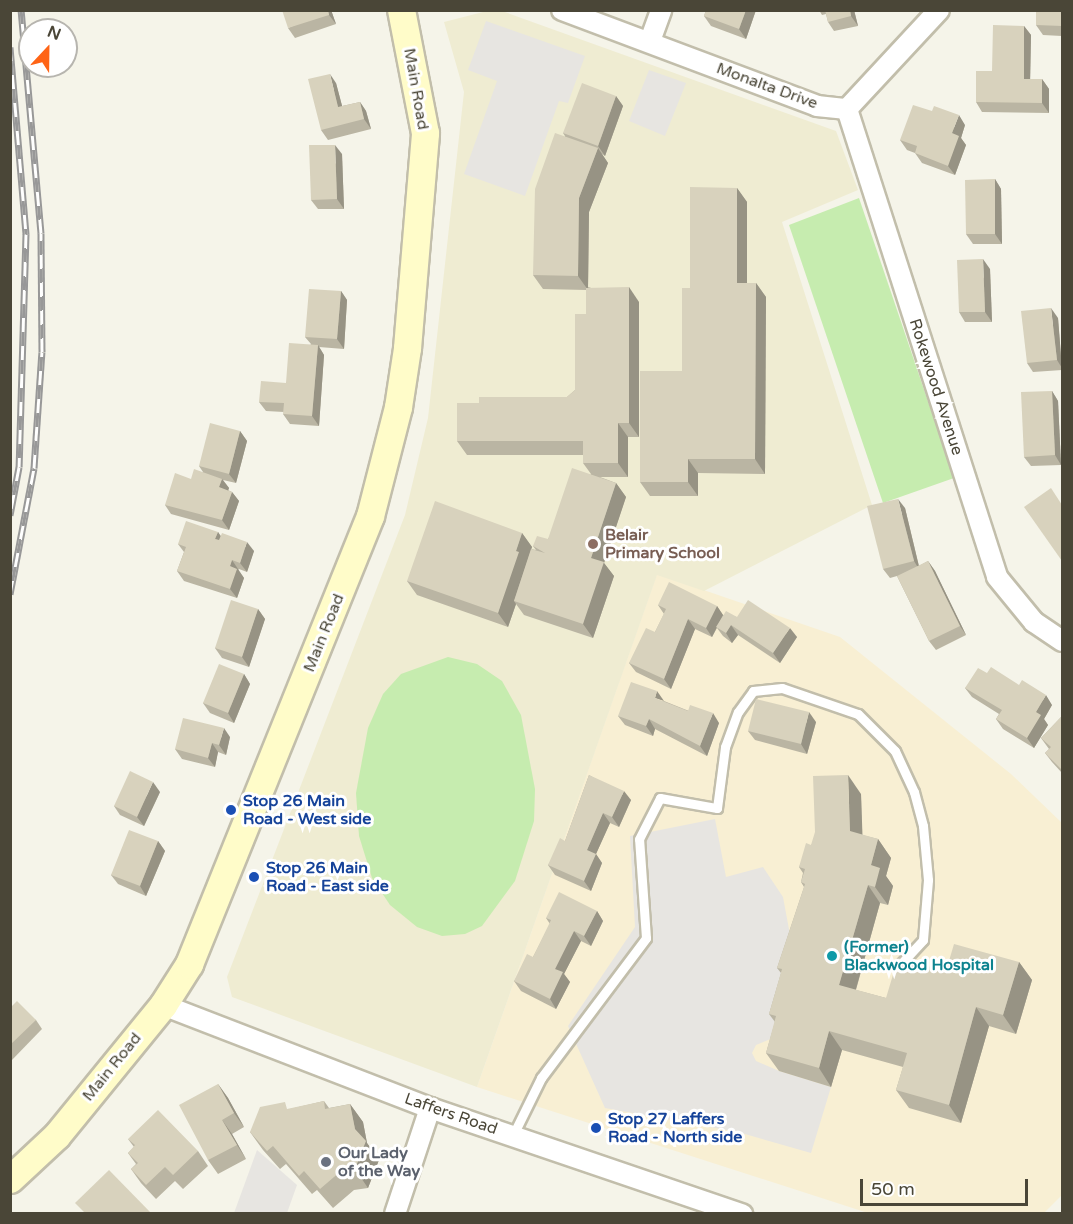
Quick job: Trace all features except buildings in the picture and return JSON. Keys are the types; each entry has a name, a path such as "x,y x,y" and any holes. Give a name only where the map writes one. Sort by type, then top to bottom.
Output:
{"main road":[{"name":"Main Road","path":"10,1179 57,1135 163,1005 189,964 231,867 370,516 395,417 406,348 424,133 401,10"}],"street":[{"name":"Monalta Drive","path":"562,10 650,41 817,106 847,109"},
{"path":"650,41 661,10"},
{"path":"847,109 939,10"},
{"name":"Rokewood Avenue","path":"847,109 997,577 1034,622 1062,641"},
{"name":"Laffers Road","path":"163,1005 430,1108 742,1214"},
{"path":"395,1214 430,1108"}],"lane":[{"path":"513,1135 541,1078 646,938 639,839 660,798 717,808 725,747 738,712 753,691 783,688 858,714 895,751 914,792 923,826 928,880 923,940 898,967 894,978"}],"shaded area":[{"name":"Belair Primary School","path":"487,11 502,11 836,131 858,190 782,222 872,505 704,591 657,575 477,1087 232,997 227,977 405,515 428,418 464,92 444,22"},
{"path":"486,21 585,56 568,103 559,101 525,196 464,174 497,81 468,70"},
{"path":"649,70 686,83 665,136 629,121"},
{"path":"657,574 840,637 1011,774 1062,823 1062,1195 1044,1213 868,1213 477,1087"},
{"path":"715,819 726,877 763,867 783,897 796,967 773,1038 756,1045 752,1053 756,1061 779,1071 831,1087 811,1153 738,1132 605,1108 568,1026 635,927 630,836"},
{"path":"257,1150 297,1185 287,1213 234,1213"}],"green space":[{"path":"859,198 954,478 883,503 789,225"},
{"path":"448,657 477,664 502,681 521,715 535,789 534,821 515,881 482,926 465,934 442,936 417,927 390,905 372,878 359,836 356,793 368,728 383,694 401,674"}],"railway":[{"path":"10,594 34,468 42,352 41,233 21,10"},
{"path":"10,47 26,234 19,467 10,515"}],"place":[{"name":"Belair Primary School","path":"593,544"},
{"name":"Stop 26 Main Road - West side","path":"231,810"},
{"name":"Stop 26 Main Road - East side","path":"254,877"},
{"name":"(Former) Blackwood Hospital","path":"832,956"},
{"name":"Stop 27 Laffers Road - North side","path":"596,1128"},
{"name":"Our Lady of the Way","path":"326,1162"}]}
